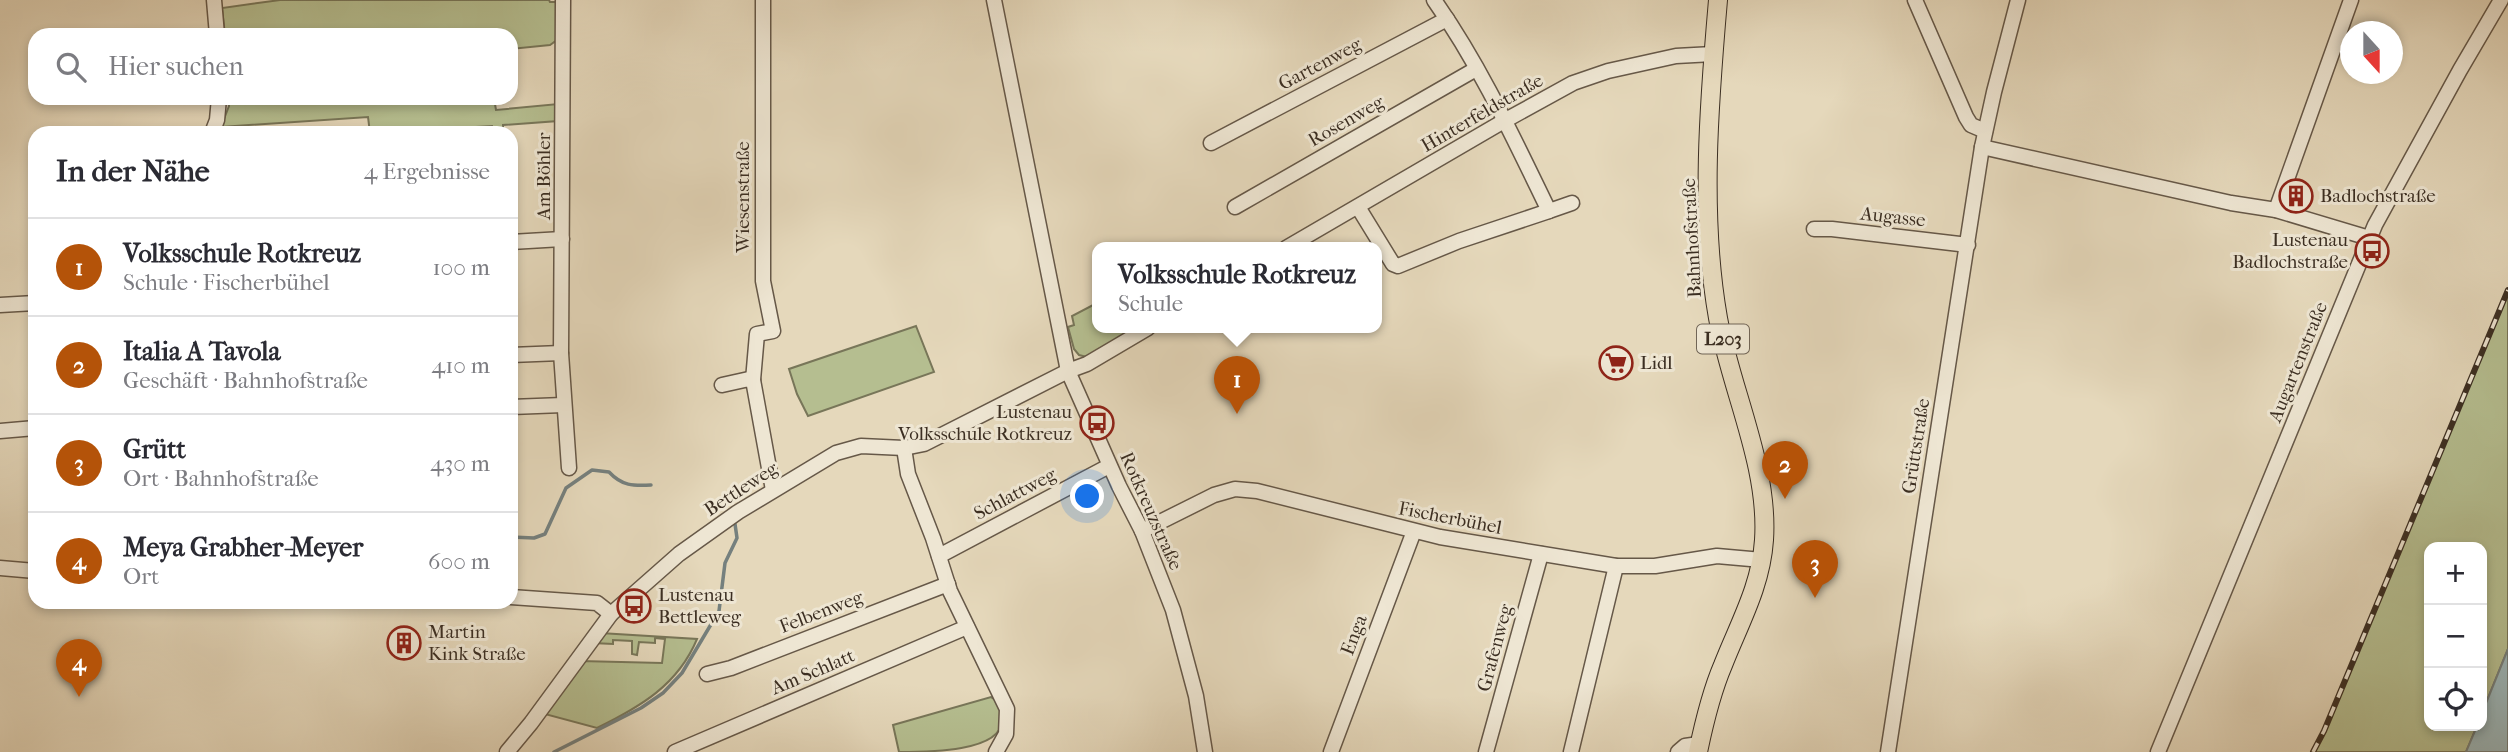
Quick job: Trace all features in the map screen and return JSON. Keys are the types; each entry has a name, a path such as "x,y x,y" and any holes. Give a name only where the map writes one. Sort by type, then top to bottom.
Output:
{"main road":[{"name":"Bahnhofstraße","path":"1698,748 1714,688 1751,599 1762,560 1765,523 1759,478 1724,345 1712,276 1709,183 1713,54 1718,0"}],"street":[{"path":"214,0 216,28"},
{"name":"Am Böhler","path":"563,0 561,353 569,468"},
{"name":"Wiesenstraße","path":"764,0 763,281 773,331 757,334 753,380 773,491"},
{"name":"Rotkreuzstraße","path":"994,0 1069,371 1109,466 1142,531 1168,596 1184,646 1200,712 1205,752"},
{"path":"1434,0 1476,69 1549,211"},
{"path":"1915,0 1966,117 1971,125 1985,131"},
{"name":"Grüttstraße","path":"1888,752 1982,147 2018,0"},
{"path":"2276,211 2351,0"},
{"name":"Augartenstraße","path":"2158,752 2369,238 2501,0"},
{"name":"Gartenweg","path":"1211,143 1447,19"},
{"name":"Hinterfeldstraße","path":"1297,242 1573,83 1608,71 1676,56 1713,54"},
{"name":"Rosenweg","path":"1235,207 1476,69"},
{"path":"215,126 218,105"},
{"path":"1982,147 2276,211 2369,238"},
{"path":"1382,246 1393,264 1398,266 1459,241 1572,202"},
{"path":"1358,207 1379,242"},
{"name":"Augasse","path":"1814,229 1968,245"},
{"path":"518,242 562,239"},
{"path":"0,305 28,303"},
{"path":"1069,371 1087,365 1140,333"},
{"path":"518,355 561,353"},
{"name":"Bettleweg","path":"507,752 611,614 679,554 738,512 815,464 848,449 861,446 904,448 924,444 1069,371"},
{"path":"722,385 753,380"},
{"path":"518,407 563,404"},
{"path":"0,431 28,429"},
{"path":"904,448 908,474 948,584 1007,709 1006,734 996,752"},
{"name":"Schlattweg","path":"939,556 1109,466"},
{"name":"Fischerbühel","path":"1142,531 1214,495 1235,489 1257,491 1414,531 1616,565 1655,566 1717,556 1762,560"},
{"name":"Enga","path":"1331,752 1414,531"},
{"name":"Grafenweg","path":"1486,752 1541,554"},
{"path":"1571,752 1616,565"},
{"path":"0,568 28,570"},
{"name":"Felbenweg","path":"706,674 731,667 948,584"},
{"path":"518,597 597,603 611,614"},
{"name":"Am Schlatt","path":"675,752 967,627"},
{"path":"1678,752 1685,746 1698,748"}],"green space":[{"path":"280,0 549,0 558,2 557,40 550,45 518,48 518,28 224,28 222,8"},
{"path":"558,104 558,121 503,126 369,126 368,117 221,126 229,106 495,105 496,110"},
{"path":"2508,291 2508,649 2487,701 2487,542 2424,542 2424,731 2475,731 2466,752 2313,752"},
{"path":"1092,306 1092,333 1127,333 1087,357 1079,355 1074,349 1068,327 1074,325 1072,316"},
{"path":"916,326 934,372 808,416 789,369"},
{"path":"600,633 697,639 679,669 656,693 597,728 541,713 580,661 662,663 665,639 655,638 655,643 639,642 637,655 632,654 632,641 593,643"},
{"path":"991,697 1000,707 1002,720 999,731 990,739 961,748 899,752 893,725"}],"water":[{"path":"2508,649 2508,752 2466,752 2475,731 2487,731 2487,701"}],"waterway":[{"path":"518,537 534,538 545,534 566,488 592,470 609,472 628,484 651,485"},
{"path":"554,752 641,708 663,693 682,673 719,611 725,563 737,538 735,524"}],"railway":[{"path":"2313,752 2508,290"}],"place":[{"name":"Badlochstraße","path":"2296,196"},
{"name":"Lustenau Badlochstraße","path":"2372,251"},
{"name":"Lidl","path":"1616,363"},
{"name":"Volksschule Rotkreuz","path":"1237,414"},
{"name":"Lustenau Volksschule Rotkreuz","path":"1097,423"},
{"name":"Italia A Tavola","path":"1785,499"},
{"name":"Grütt","path":"1815,598"},
{"name":"Lustenau Bettleweg","path":"634,606"},
{"name":"Martin Kink Straße","path":"404,643"},
{"name":"Meya Grabher-Meyer","path":"79,697"}]}
